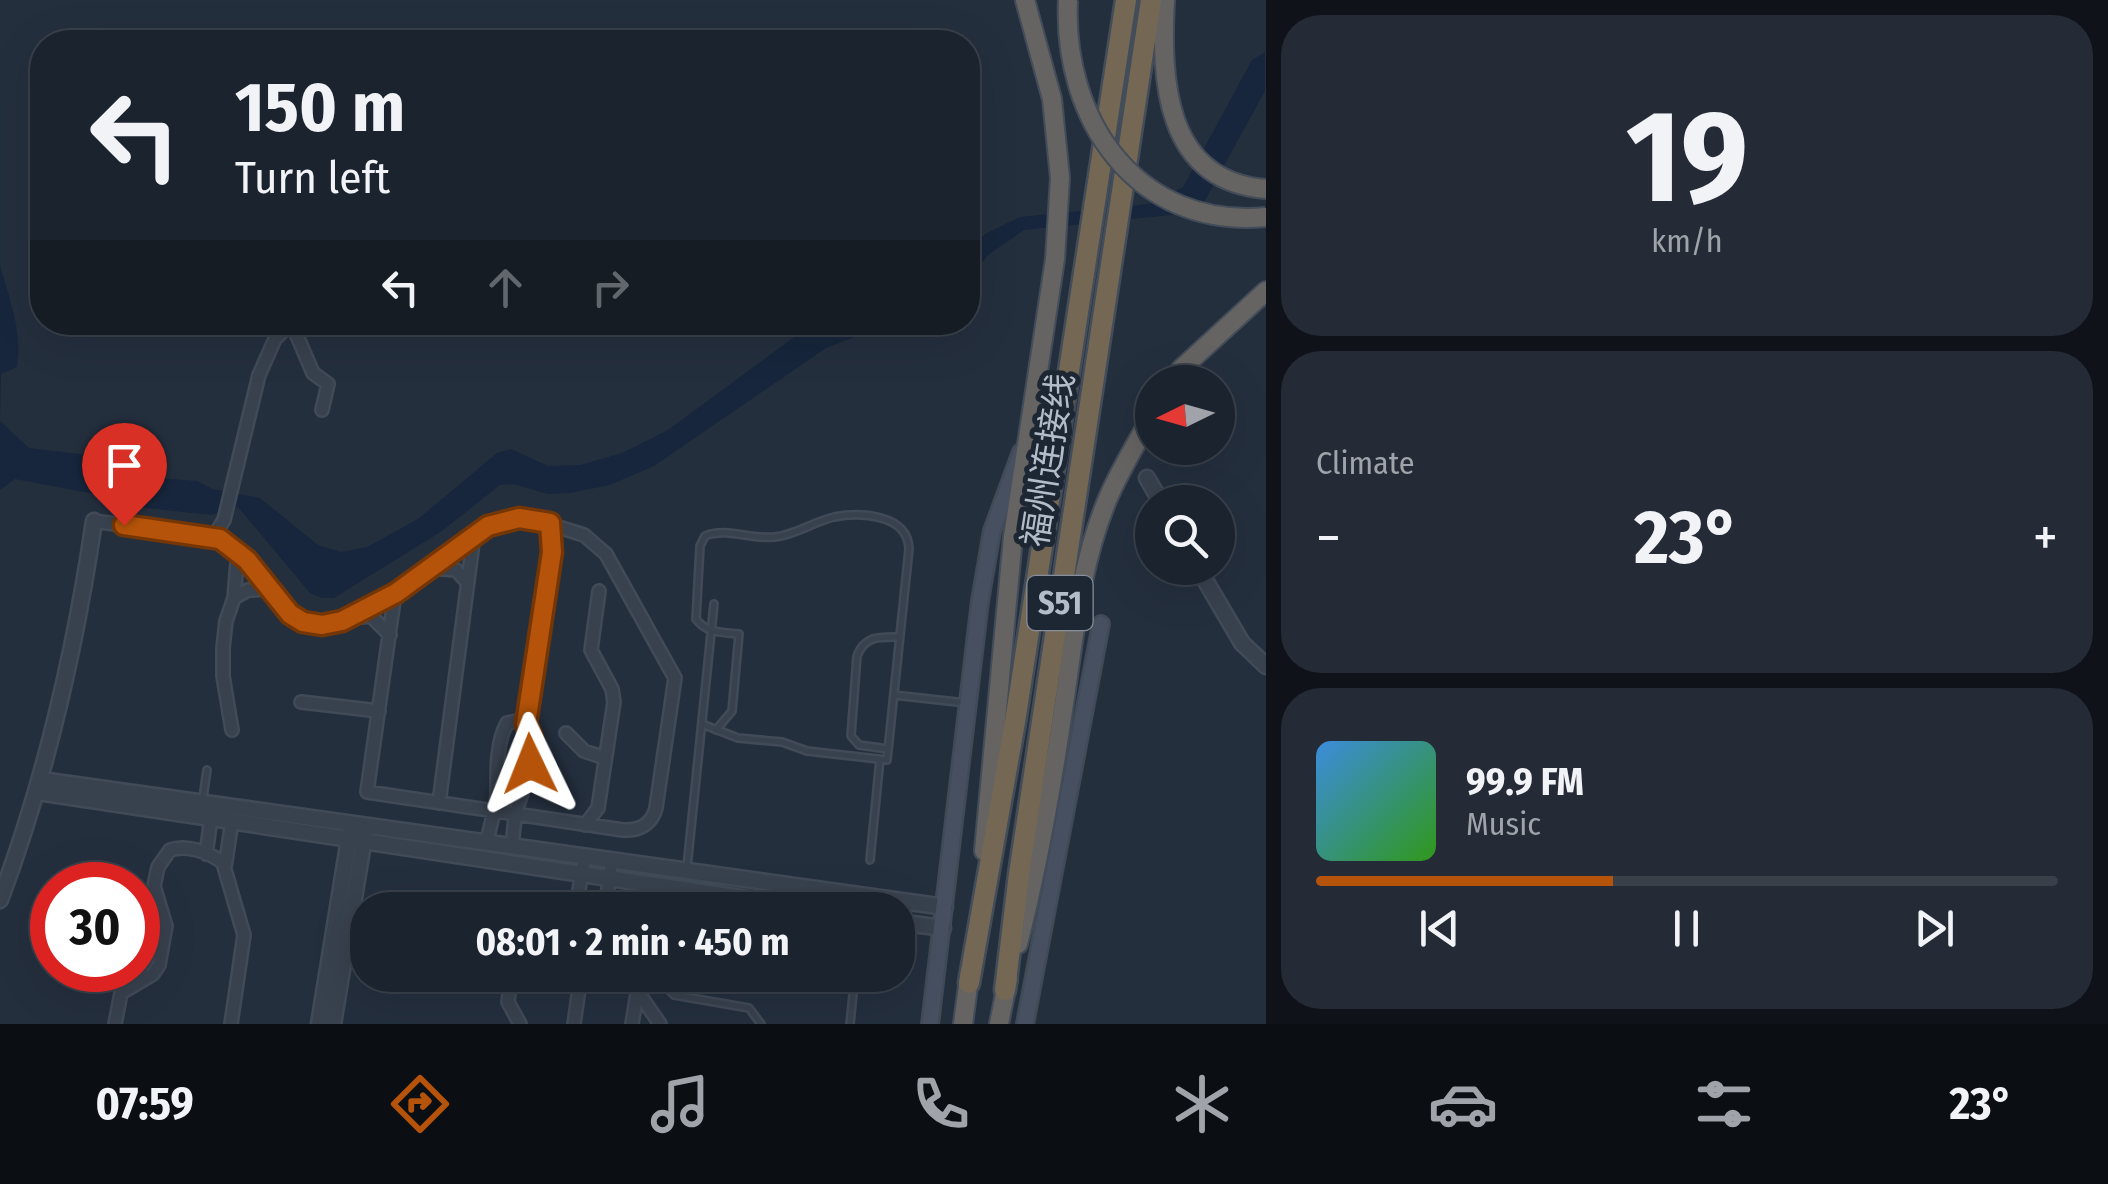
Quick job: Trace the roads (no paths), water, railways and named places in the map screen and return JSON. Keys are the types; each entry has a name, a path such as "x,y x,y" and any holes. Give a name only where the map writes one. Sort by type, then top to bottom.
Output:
{"highway":[{"path":"963,1024 998,719 1013,537 1056,258 1059,145 1052,100 1025,0"},
{"path":"1068,0 1069,52 1080,102 1122,166 1152,190 1195,210 1222,216 1266,217"},
{"name":"福州连接线","path":"969,983 1015,722 1126,0"},
{"name":"福州连接线","path":"1006,990 1022,855 1150,0"},
{"path":"1165,0 1162,60 1172,118 1182,138 1211,168 1230,180 1266,189"},
{"path":"1185,365 1266,291"},
{"path":"1000,1024 1035,877 1066,694 1076,608 1106,502 1135,445"}],"main road":[{"path":"930,1024 980,602 992,531 1028,434"},
{"path":"1025,1024 1101,624"}],"street":[{"path":"214,536 224,520 259,376 280,335"},
{"path":"297,335 314,373 328,384 322,410"},
{"path":"1147,478 1151,485"},
{"path":"342,621 396,593 488,526 529,518 578,533 596,543 606,554 675,678 654,814 649,823 638,828 609,828 367,792 396,593"},
{"path":"0,900 40,786 72,656 94,522 214,536 238,551 290,614 303,622 322,625 371,616 390,634"},
{"path":"526,724 552,552 550,523"},
{"path":"552,552 561,539 578,533"},
{"path":"439,803 474,535"},
{"path":"232,730 222,664 238,551"},
{"path":"428,568 456,570 468,583"},
{"path":"1208,585 1242,643 1266,666"},
{"path":"234,598 248,590 271,589"},
{"path":"585,824 598,808 613,696 591,650 599,591"},
{"path":"301,702 379,711"},
{"path":"487,842 497,796 494,784 503,730 512,721 526,724 532,731 526,789 516,814 512,845"},
{"path":"566,733 584,751 606,758"},
{"path":"40,786 202,801 945,906"},
{"path":"40,786 232,822 701,892"},
{"path":"598,808 609,828"},
{"path":"206,854 211,818"},
{"path":"231,1024 244,935 225,867 232,822"},
{"path":"333,1024 359,824"},
{"path":"319,1024 357,840"},
{"path":"115,1024 121,992 153,974 159,965 166,926 155,895 161,860 175,848 206,854 225,867"},
{"path":"579,892 585,855"},
{"path":"608,892 612,859"},
{"path":"915,924 942,928"},
{"path":"509,992 508,1002 520,1024"},
{"path":"574,1024 579,992"},
{"path":"632,1024 638,992"},
{"path":"638,992 660,1024"}],"lane":[{"path":"702,724 716,730 738,738 888,760 906,533 891,521 864,516 835,517 774,538 721,532 706,536 700,546 694,612 700,624 711,631 739,634 732,711 716,730"},
{"path":"687,870 714,604"},
{"path":"888,750 859,746 851,736 857,656 872,638 900,638"},
{"path":"894,694 970,704"},
{"path":"870,860 880,759"},
{"path":"202,801 206,770"},
{"path":"673,892 674,888"},
{"path":"671,992 749,1008 761,1024"},
{"path":"850,1024 853,992"}],"water":[{"path":"1265,52 1265,91 1204,202 1171,215 1024,230 980,265 980,239 1020,217 1152,203 1183,187 1252,60"},
{"path":"0,265 14,315 18,354 17,367 1,374 0,421"},
{"path":"798,335 860,335 826,348 654,466 610,485 548,494 513,484 500,485 442,531 334,598 310,593 238,507 212,515 108,504 95,494 15,479 0,490 0,421 29,448 88,455 110,474 197,481 213,489 260,498 318,545 341,552 367,547 418,519 497,453 511,449 548,466 580,465 622,453 668,430"}]}
